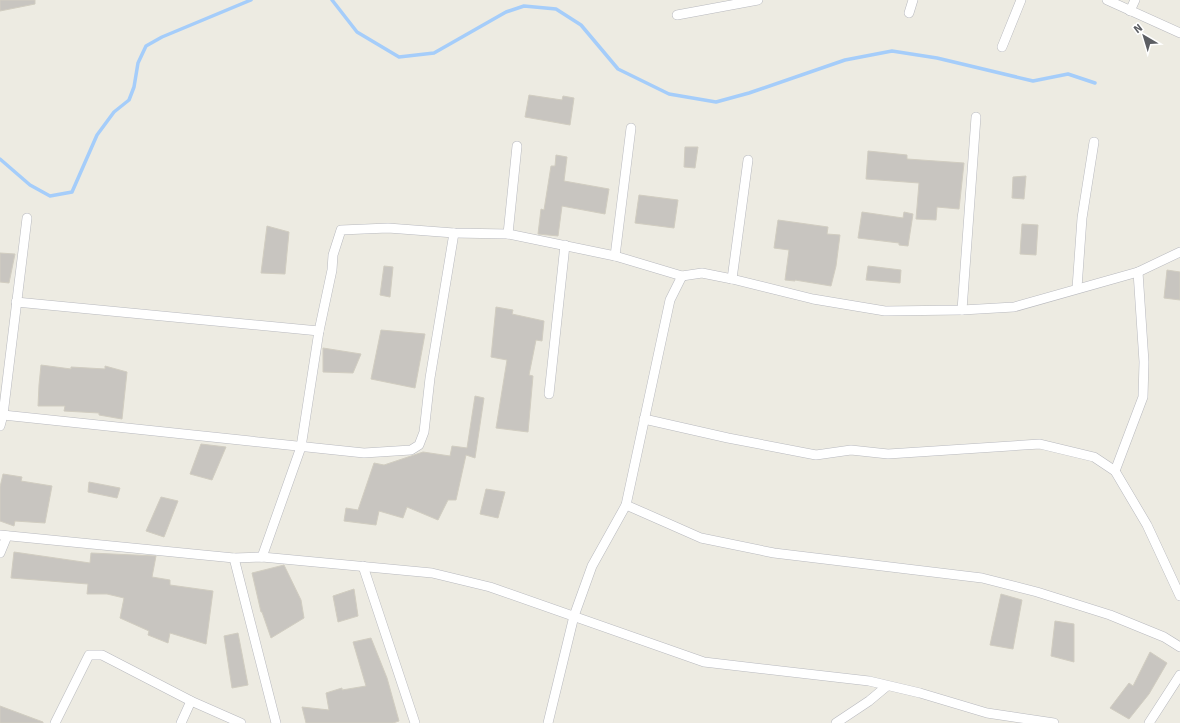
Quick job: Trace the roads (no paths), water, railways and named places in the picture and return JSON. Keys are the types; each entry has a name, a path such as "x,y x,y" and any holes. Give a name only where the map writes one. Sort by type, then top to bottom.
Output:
{"street":[{"path":"677,15 758,0"},
{"path":"909,13 913,0"},
{"path":"1002,47 1021,0"},
{"path":"1108,0 1180,33"},
{"path":"1130,11 1135,0"},
{"path":"962,310 976,118"},
{"path":"616,256 631,128"},
{"path":"1077,288 1082,218 1094,142"},
{"path":"508,234 517,146"},
{"path":"732,279 748,160"},
{"path":"0,426 3,416 27,218"},
{"path":"262,557 301,447 319,331 332,270 333,255 341,230 388,228 508,234 616,256 682,276 702,273 812,299 885,311 962,310 1014,307 1138,272 1180,252"},
{"path":"3,416 364,453 410,450 419,445 424,432 430,378 454,232"},
{"path":"549,394 565,245"},
{"path":"1115,471 1143,397 1144,362 1138,272"},
{"path":"548,723 574,616 592,566 626,505 670,300 682,276"},
{"path":"16,302 319,331"},
{"path":"644,419 728,438 816,455 851,450 888,454 1040,444 1094,457 1115,471 1147,525 1180,596"},
{"path":"626,505 708,540 774,553 982,578 1036,592 1110,615 1164,637 1180,647"},
{"path":"0,553 4,535 234,558 262,557 432,573 490,587 704,662 862,680 920,693 987,713 1054,723"},
{"path":"234,558 276,723"},
{"path":"363,566 414,723"},
{"path":"55,723 89,655 102,655 191,701 241,723"},
{"path":"1149,723 1180,675"},
{"path":"836,723 869,701 887,686"},
{"path":"181,723 191,701"}],"waterway":[{"path":"0,159 30,185 50,196 72,192 97,135 114,112 129,100 134,87 138,63 146,46 162,37 251,0"},
{"path":"332,0 357,32 399,57 434,53 506,12 524,6 556,9 581,25 618,69 669,94 716,102 749,93 845,60 892,51 937,58 1033,81 1068,74 1095,83"}]}
